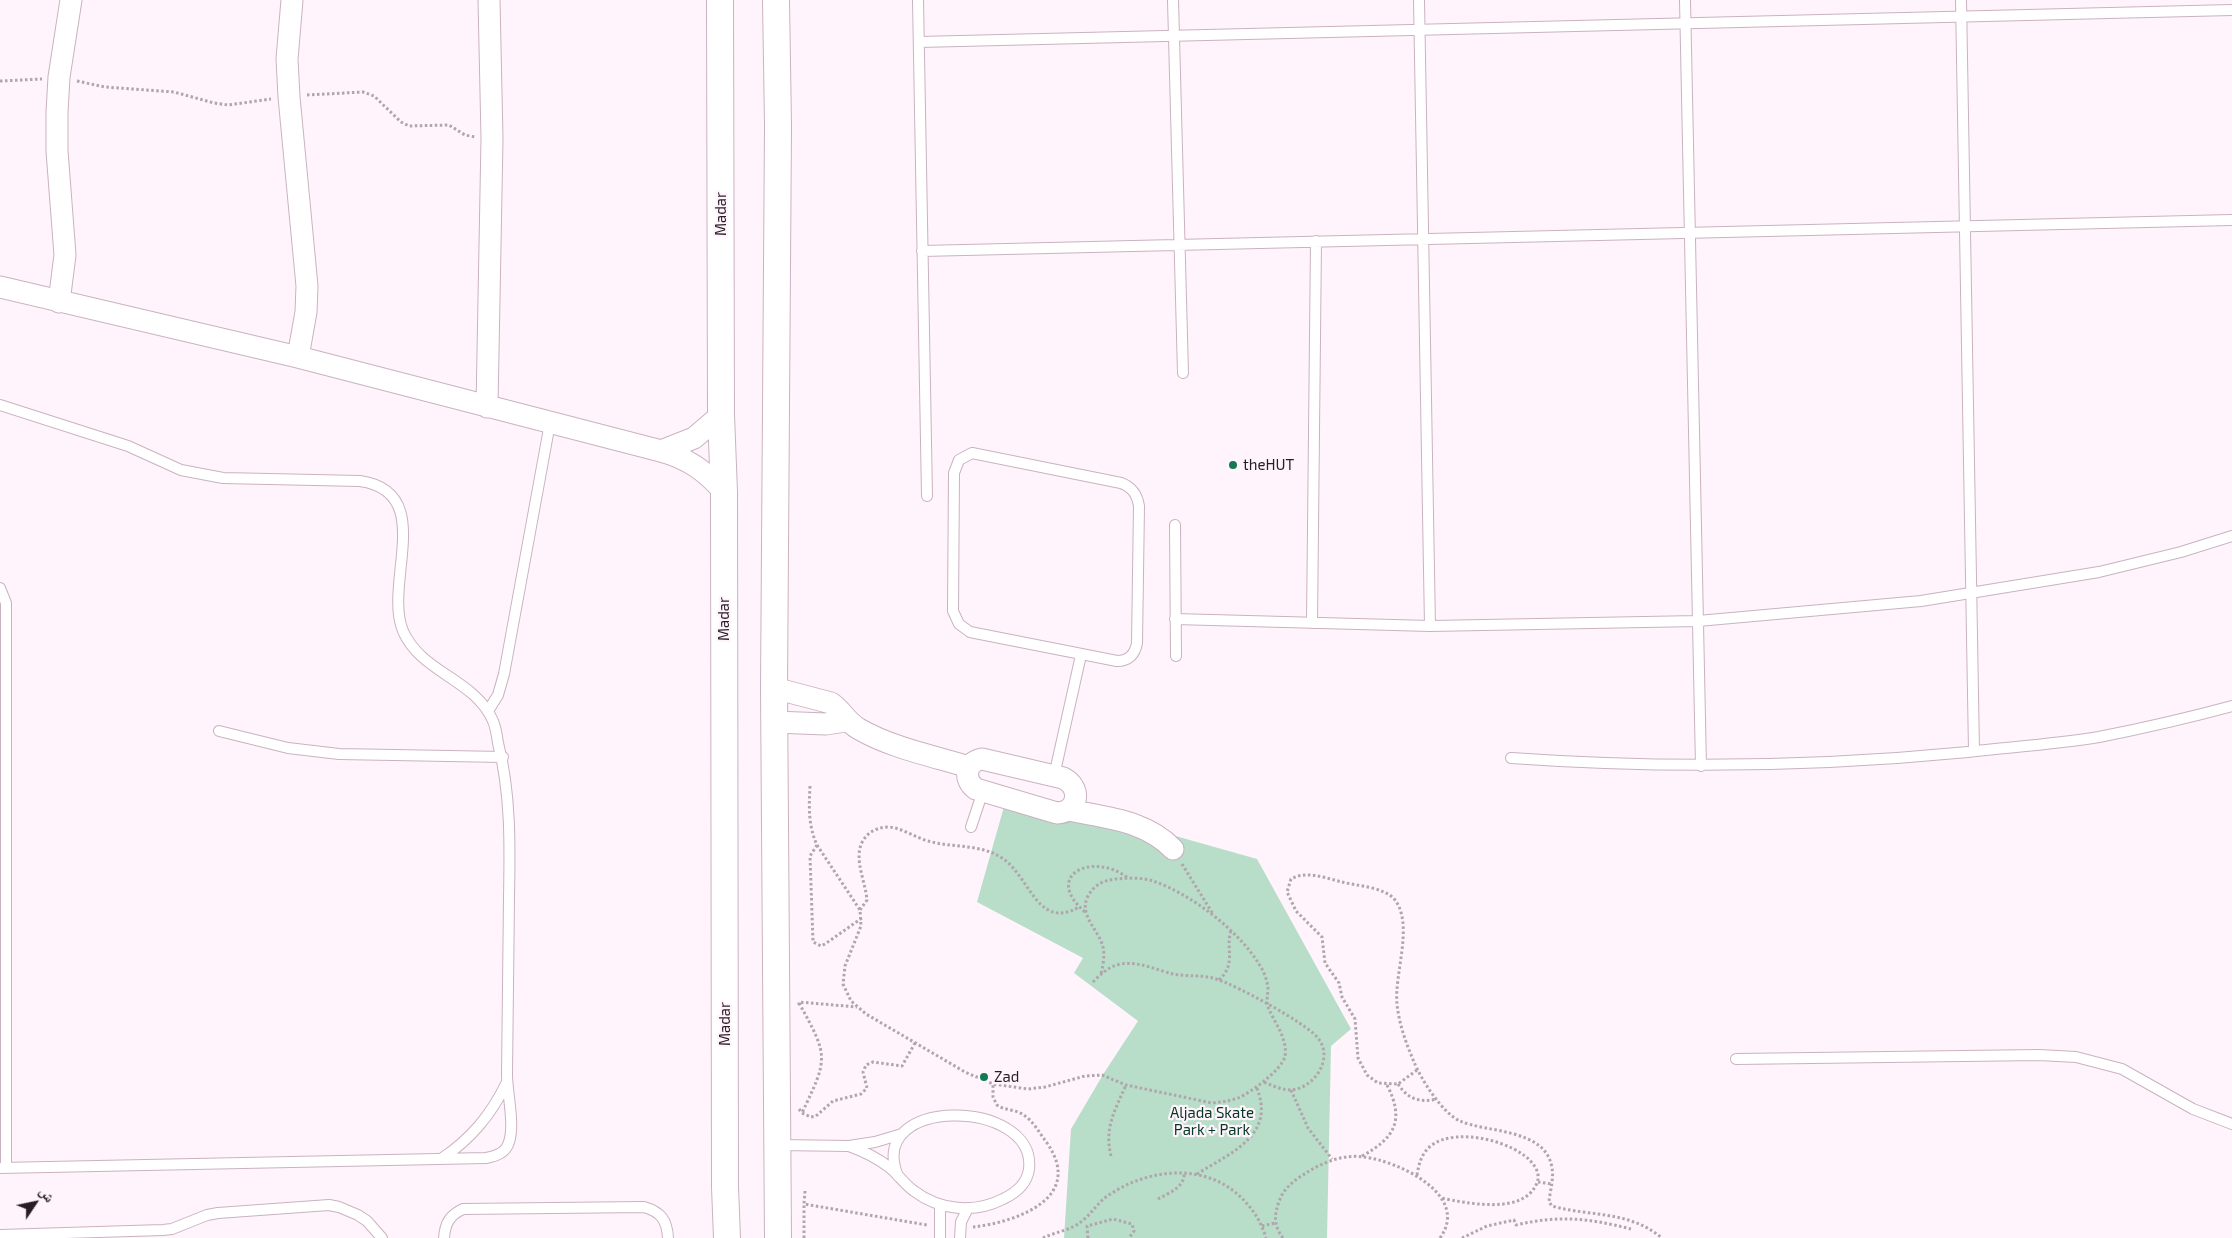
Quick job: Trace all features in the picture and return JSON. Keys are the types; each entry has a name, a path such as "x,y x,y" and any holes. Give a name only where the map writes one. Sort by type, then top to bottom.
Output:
{"street":[{"path":"59,302 65,255 57,151 59,77 70,0"},
{"path":"292,0 287,59 288,97 307,286 306,312 298,358"},
{"path":"487,407 492,138 489,0"},
{"name":"Madar","path":"720,0 721,415 724,492 725,1177 727,1238"},
{"path":"776,0 778,126 774,722 778,1238"},
{"path":"0,287 298,358 661,450 690,462 714,480 724,492"},
{"path":"661,450 694,438 721,415"},
{"path":"774,688 831,704 838,708 846,721 882,740 969,767"},
{"path":"774,722 826,724 846,721"},
{"path":"1069,810 1076,799 1074,786 1069,781 982,759 976,760 969,767 967,772 968,782 976,789 1057,813 1069,810 1140,826 1153,831 1172,849"}],"lane":[{"path":"918,0 927,496"},
{"path":"1173,0 1183,373"},
{"path":"1419,0 1430,626"},
{"path":"1685,0 1701,766"},
{"path":"1960,0 1974,751"},
{"path":"918,42 2232,10"},
{"path":"922,251 2232,220"},
{"path":"1312,622 1316,241"},
{"path":"0,405 128,446 181,470 201,475 230,478 360,481 380,486 395,500 403,518 397,598 403,631 421,657 470,691 488,712 503,757 510,826 507,1082 510,1134 509,1143 504,1151 496,1156 486,1158 440,1160 3,1168 6,603 0,588"},
{"path":"488,712 498,695 504,674 550,422"},
{"path":"979,453 1121,483 1127,485 1136,494 1138,506 1136,649 1128,659 1123,661 1081,655 970,632 959,624 953,611 954,473 956,466 965,455 979,453"},
{"path":"1175,525 1176,656"},
{"path":"1175,619 1430,626 1698,621 1881,606 1971,592 2107,570 2181,552 2232,536"},
{"path":"1054,776 1081,655"},
{"path":"1511,758 1629,765 1701,766 1838,762 2052,744 2143,728 2232,706"},
{"path":"219,731 288,748 339,754 503,757"},
{"path":"970,827 983,791"},
{"path":"1736,1059 2039,1055 2076,1057 2122,1069 2193,1109 2232,1124"},
{"path":"440,1160 458,1148 487,1118 507,1082"},
{"path":"849,1146 870,1155 913,1190 940,1205 968,1208 999,1201 1016,1192 1022,1186 1028,1171 1028,1155 1020,1141 1010,1132 987,1120 962,1114 949,1114 930,1118 912,1126 902,1134 897,1141 893,1159 898,1176"},
{"path":"777,1145 849,1146 875,1142 902,1134"},
{"path":"0,1235 163,1230 212,1214 319,1205 339,1207 358,1215 367,1221 382,1238"},
{"path":"940,1205 940,1233"},
{"path":"444,1238 447,1221 454,1213 463,1209 626,1207 644,1207 658,1213 667,1225 668,1238"},
{"path":"960,1234 964,1215 968,1208"}],"path":[{"path":"0,81 27,81 59,77 105,88 174,92 228,105 288,97 363,92 374,96 402,122 409,126 449,125 465,135 492,138"},
{"path":"810,786 809,823 817,845 860,910 862,918 861,926 843,975 846,993 866,1014 965,1072 993,1084 1019,1088 1045,1087 1093,1074 1111,1077 1126,1085 1212,1103 1238,1098 1277,1070 1285,1056 1283,1039 1267,1004 1268,988 1263,970 1245,944 1215,916 1164,886 1141,878 1106,880 1099,884 1088,896 1085,912"},
{"path":"860,910 867,900 858,858 859,850 866,836 880,828 889,827 930,842 973,847 994,854 1020,874 1038,903 1050,912 1065,913 1079,907"},
{"path":"817,845 810,856 813,942 821,946 862,918"},
{"path":"1172,849 1215,916"},
{"path":"1101,974 1103,948 1085,912 1079,907 1069,888 1071,876 1080,868 1102,866 1112,868 1129,878"},
{"path":"1417,1070 1398,1084 1387,1085 1372,1080 1361,1067 1356,1047 1355,1019 1342,997 1339,983 1325,963 1322,938 1290,903 1287,892 1288,884 1298,876 1307,874 1375,890 1388,894 1395,900 1402,914 1404,926 1396,986 1402,1029 1417,1070 1448,1112 1460,1121 1497,1129 1530,1140 1541,1148 1552,1166 1549,1202 1552,1206 1598,1212 1634,1221 1652,1230 1662,1238"},
{"path":"1219,980 1229,967 1228,937 1231,930"},
{"path":"1093,982 1101,974 1114,966 1130,964 1177,974 1219,980 1267,1004 1310,1030 1319,1038 1323,1047 1324,1058 1316,1077 1309,1084 1291,1090 1281,1089 1262,1081"},
{"path":"799,1002 858,1007"},
{"path":"799,1002 799,1012"},
{"path":"799,1002 817,1035 822,1054 821,1071 802,1113"},
{"path":"799,1105 802,1113 811,1117 816,1116 833,1101 864,1093 867,1088 863,1072 866,1065 873,1062 902,1066 915,1043"},
{"path":"960,1234 995,1225 1016,1217 1052,1194 1059,1178 1059,1169 1053,1152 1027,1117 997,1105 993,1097 993,1084"},
{"path":"1398,1084 1404,1094 1414,1100 1426,1102 1437,1099"},
{"path":"1111,1156 1108,1145 1109,1122 1126,1085"},
{"path":"1362,1156 1387,1140 1394,1128 1395,1106 1387,1085"},
{"path":"1197,1174 1242,1145 1257,1130 1262,1109 1261,1098 1256,1086"},
{"path":"1291,1090 1308,1128 1332,1160"},
{"path":"1417,1175 1419,1161 1425,1151 1432,1144 1443,1139 1474,1137 1494,1141 1518,1150 1535,1166 1538,1182 1534,1191 1514,1202 1482,1204 1441,1198"},
{"path":"1283,1238 1275,1223 1275,1211 1282,1194 1291,1183 1320,1164 1332,1160 1362,1156 1400,1166 1417,1175 1441,1198 1448,1213 1448,1228 1440,1238"},
{"path":"1158,1199 1180,1186 1184,1180 1184,1173"},
{"path":"1043,1238 1081,1222 1104,1199 1126,1185 1153,1176 1184,1173 1197,1174 1222,1183 1233,1190 1252,1209 1262,1226 1266,1238"},
{"path":"1538,1182 1552,1184"},
{"path":"804,1191 804,1238"},
{"path":"804,1204 940,1233"},
{"path":"1462,1238 1487,1226 1514,1220 1516,1224 1562,1218 1598,1221 1631,1230"},
{"path":"1087,1226 1106,1220 1120,1220 1132,1224 1134,1228 1133,1235 1129,1238"},
{"path":"1081,1222 1087,1226"},
{"path":"1262,1226 1275,1223"},
{"path":"1087,1226 1088,1238"}],"green space":[{"name":"Aljada Skate Park + Park","path":"1009,789 1257,859 1351,1029 1331,1046 1327,1238 1064,1238 1071,1129 1138,1021 1074,973 1083,958 977,902"}],"place":[{"name":"theHUT","path":"1233,465"},
{"name":"Zad","path":"984,1077"}]}
